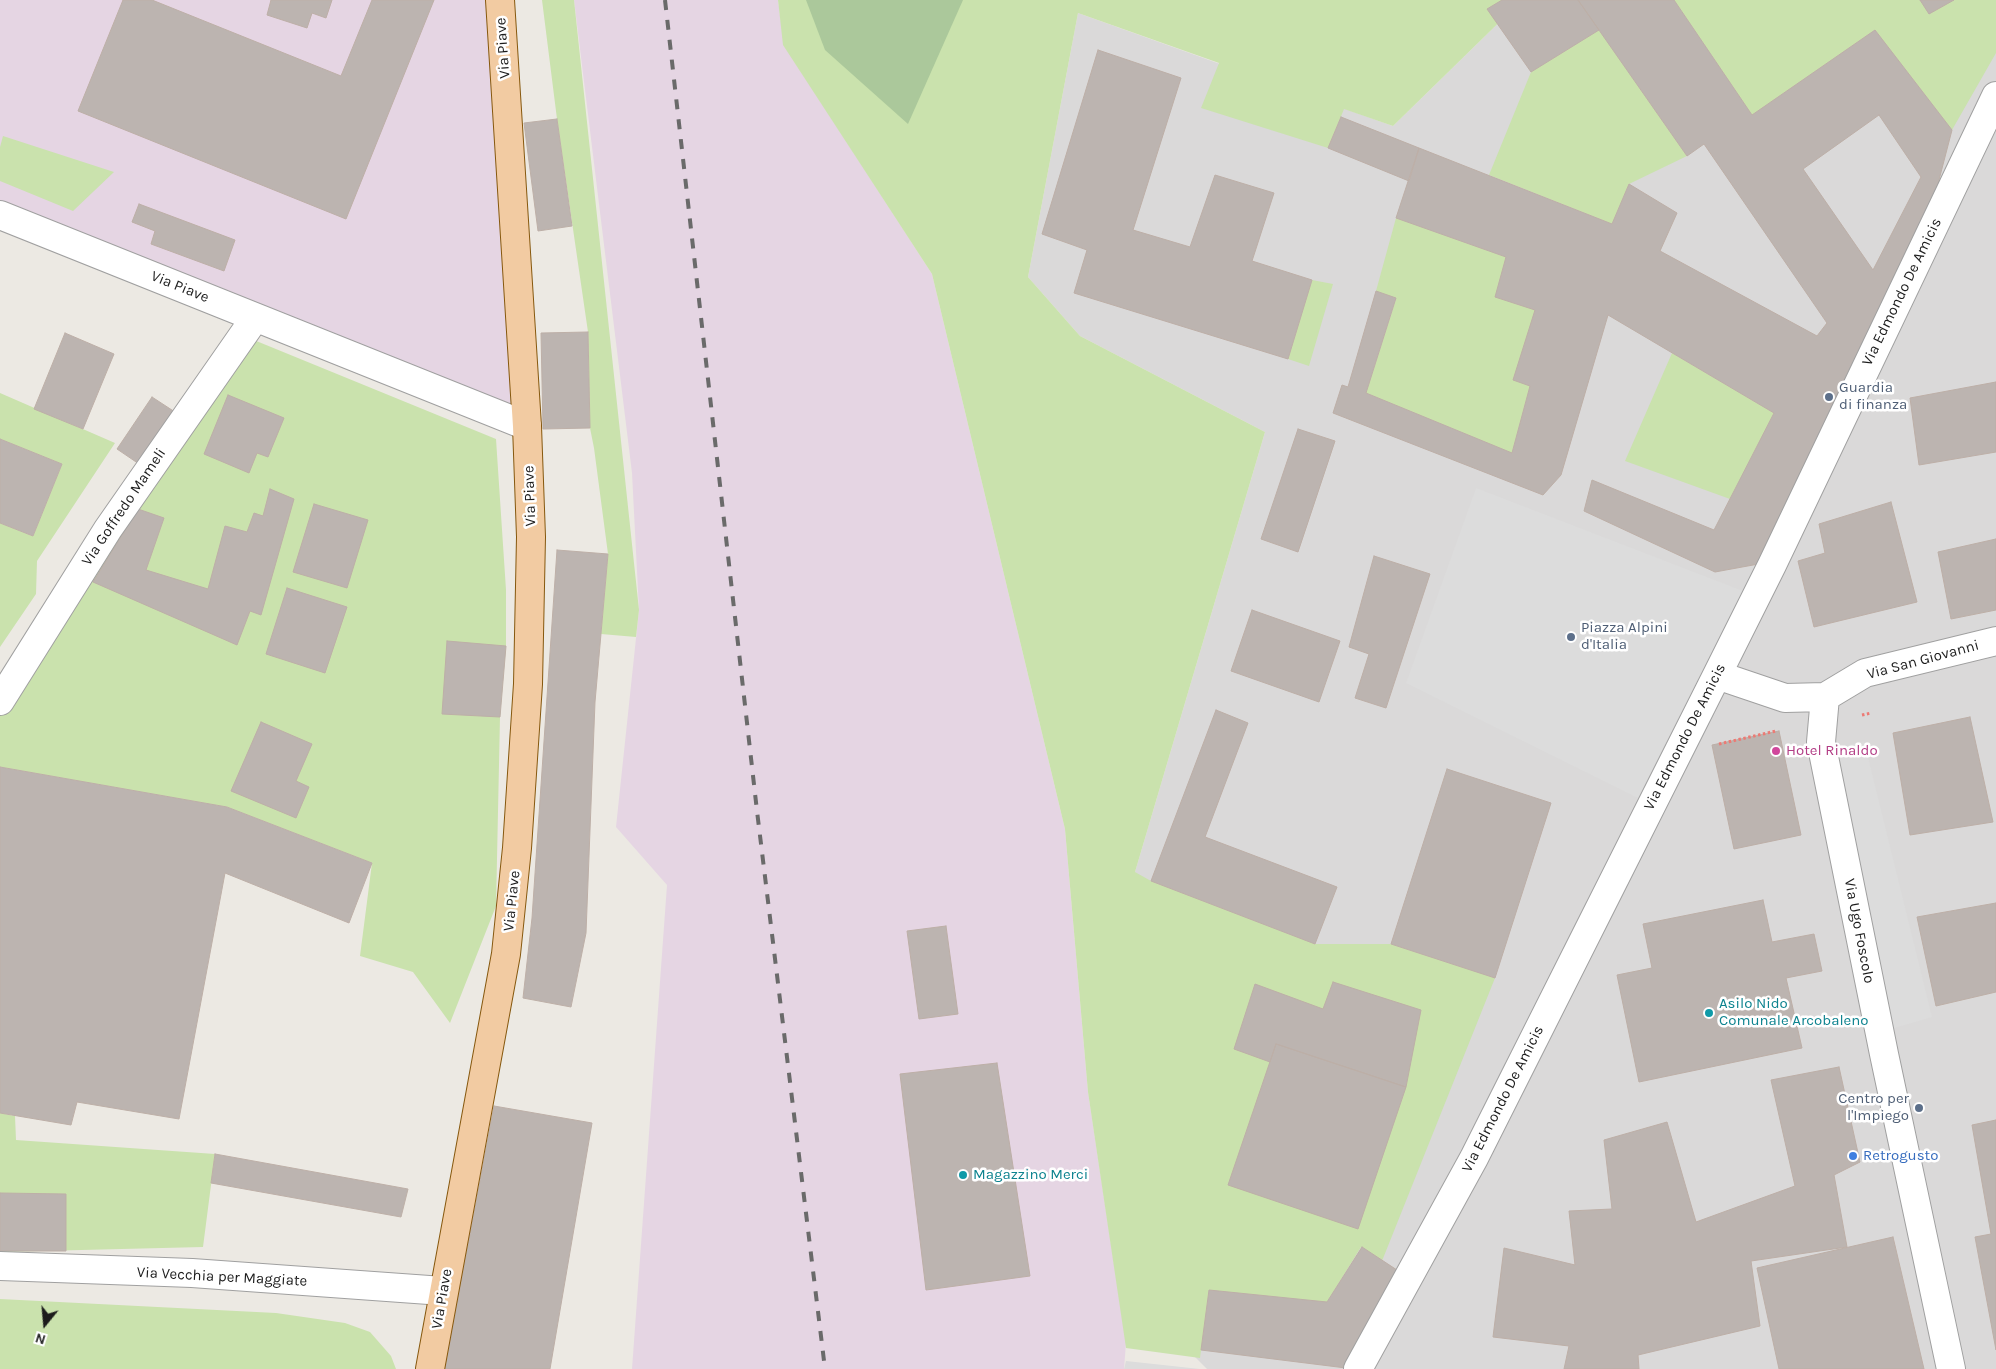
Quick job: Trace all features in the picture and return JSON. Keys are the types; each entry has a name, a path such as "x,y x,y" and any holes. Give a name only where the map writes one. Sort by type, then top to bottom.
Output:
{"main road":[{"name":"Via Piave","path":"430,1369 506,954 518,848 528,684 531,537 527,426 500,0"}],"street":[{"name":"Via Edmondo De Amicis","path":"1358,1369 1474,1158 1717,675 1772,565 1996,96"},
{"name":"Via Piave","path":"0,215 527,426"},
{"name":"Via Goffredo Mameli","path":"0,702 108,528 256,318"},
{"name":"Via San Giovanni","path":"1825,697 1865,673 1996,640"},
{"path":"1717,675 1785,698 1825,697"},
{"name":"Via Ugo Foscolo","path":"1825,697 1821,742 1884,1054 1951,1369"},
{"name":"Via Vecchia per Maggiate","path":"0,1266 192,1273 444,1291"}],"path":[{"path":"1682,743 1695,749 1777,730"}],"shaded area":[{"path":"0,0 500,0 527,426 0,215"},
{"path":"574,0 778,0 784,45 932,274 1065,829 1088,1092 1126,1343 1124,1369 632,1369 667,885 616,827 639,610 632,473"},
{"path":"1522,0 1996,0 1996,1369 1207,1369 1187,1349 1135,872 1265,432 1080,336 1028,277 1078,13 1393,126"},
{"name":"Piazza Alpini d'Italia","path":"1476,488 1743,591 1638,798 1406,683"},
{"path":"1864,741 1932,1017 1891,1029 1828,751"},
{"path":"1126,1361 1200,1369 1124,1369"}],"green space":[{"path":"542,0 574,0 639,610 636,637 601,634 608,554 590,428 588,332"},
{"path":"778,0 1522,0 1393,126 1344,109 1328,148 1201,108 1219,63 1078,13 1028,277 1080,336 1265,432 1135,872 1151,881 1315,944 1391,944 1495,978 1382,1261 1361,1247 1327,1302 1209,1290 1200,1358 1126,1348 1088,1092 1065,829 932,274 783,45"},
{"path":"806,0 963,0 908,124 825,50"},
{"path":"1674,0 1996,0 1996,53 1952,130 1875,30 1752,115"},
{"path":"1599,30 1687,156 1629,184 1612,224 1489,175 1531,72"},
{"path":"3,136 114,172 73,211 0,181 0,147"},
{"path":"1396,218 1506,257 1496,297 1535,310 1530,386 1512,453 1366,393 1396,299 1376,291"},
{"path":"1312,280 1333,284 1309,366 1288,359"},
{"path":"249,338 496,439 506,590 506,646 500,717 496,906 450,1023 413,972 360,956 372,863 227,807 0,767 0,715 114,536"},
{"path":"1672,353 1774,413 1730,499 1625,461"},
{"path":"0,393 115,443 37,561 36,594 0,647 0,523 33,536 62,464 0,439"},
{"path":"0,1113 15,1116 16,1140 215,1154 203,1247 0,1252"},
{"path":"0,1299 276,1313 345,1323 370,1332 391,1356 396,1369 0,1369"}],"building":[{"path":"123,0 152,0 341,76 372,0 434,0 346,219 78,111"},
{"path":"271,0 332,0 326,18 312,13 307,28 267,15"},
{"path":"1502,0 1578,0 1599,30 1531,72 1487,9"},
{"path":"1578,0 1674,0 1752,115 1875,30 1952,130 1927,226 1764,563 1715,572 1584,511 1592,480 1714,530 1774,413 1608,315 1561,475 1543,495 1333,413 1342,385 1348,387 1376,291 1396,298 1366,393 1512,453 1530,386 1513,380 1535,310 1495,297 1506,257 1396,218 1419,148 1612,224 1629,184 1677,213 1660,251 1817,336 1827,323 1704,144 1687,156","holes":["1879,115 1921,177 1873,270 1803,169"]},
{"path":"1920,0 1954,0 1929,14"},
{"path":"1098,50 1181,78 1133,230 1190,247 1215,175 1274,193 1252,261 1312,280 1288,359 1074,293 1087,250 1042,234"},
{"path":"1341,117 1419,148 1409,181 1328,148"},
{"path":"557,119 572,226 538,231 524,123"},
{"path":"139,204 235,240 224,271 151,244 155,231 132,222"},
{"path":"588,332 590,428 543,429 541,333"},
{"path":"65,333 114,354 83,429 34,409"},
{"path":"1996,382 1996,452 1919,465 1910,398"},
{"path":"228,395 284,418 268,457 257,453 249,473 204,454"},
{"path":"152,397 178,414 142,466 117,449"},
{"path":"1298,429 1335,441 1298,552 1261,539"},
{"path":"0,439 62,464 33,536 0,523"},
{"path":"270,489 294,499 261,615 250,611 237,645 93,582 138,509 164,518 146,570 208,589 225,526 247,532 254,513 263,516"},
{"path":"1891,502 1917,602 1814,627 1798,561 1825,553 1819,524"},
{"path":"314,504 368,520 347,588 293,572"},
{"path":"1996,539 1996,610 1951,619 1938,552"},
{"path":"557,550 608,554 595,702 586,933 571,1007 523,998 532,918"},
{"path":"1374,556 1430,574 1386,708 1355,698 1369,654 1349,647"},
{"path":"287,588 347,607 325,673 266,654"},
{"path":"1252,610 1340,641 1319,702 1231,671"},
{"path":"447,641 506,646 500,717 442,714"},
{"path":"1216,710 1248,723 1205,837 1337,887 1315,944 1151,881"},
{"path":"1970,717 1993,822 1910,835 1893,733"},
{"path":"261,722 312,744 296,781 309,787 296,818 231,791"},
{"path":"1779,731 1801,835 1734,849 1712,745"},
{"path":"0,767 227,807 372,863 349,923 225,873 179,1119 77,1102 71,1125 0,1113"},
{"path":"1447,769 1551,803 1495,978 1391,944"},
{"name":"Asilo Nido Comunale Arcobaleno","path":"1763,900 1772,942 1814,934 1822,971 1786,978 1802,1048 1639,1082 1617,975 1652,968 1643,924"},
{"path":"1996,903 1996,992 1936,1006 1917,917"},
{"path":"946,926 958,1014 919,1019 907,931"},
{"path":"1333,982 1421,1010 1406,1087 1276,1044 1270,1062 1234,1049 1255,984 1323,1009"},
{"path":"1276,1044 1406,1087 1358,1229 1228,1185"},
{"name":"Magazzino Merci","path":"997,1063 1030,1276 926,1290 900,1074"},
{"path":"1839,1067 1860,1162 1834,1175 1847,1247 1751,1261 1760,1326 1638,1355 1639,1369 1564,1369 1569,1346 1493,1337 1504,1248 1575,1265 1569,1211 1612,1209 1604,1140 1667,1122 1696,1222 1795,1186 1771,1080"},
{"path":"494,1106 592,1123 550,1369 445,1369"},
{"path":"1996,1120 1996,1350 1975,1237 1991,1234 1972,1125"},
{"path":"215,1154 408,1189 401,1217 211,1183"},
{"path":"0,1193 66,1194 66,1251 0,1251"},
{"path":"1893,1237 1924,1369 1779,1369 1757,1268"},
{"path":"1362,1247 1400,1272 1346,1368 1201,1350 1209,1290 1327,1302"}],"railway":[{"path":"665,0 757,811 825,1369"}],"place":[{"name":"Guardia di finanza","path":"1829,397"},
{"name":"Piazza Alpini d'Italia","path":"1571,637"},
{"name":"Hotel Rinaldo","path":"1776,751"},
{"name":"Asilo Nido Comunale Arcobaleno","path":"1709,1013"},
{"name":"Centro per l'Impiego","path":"1919,1108"},
{"name":"Retrogusto","path":"1853,1156"},
{"name":"Magazzino Merci","path":"963,1175"}]}
